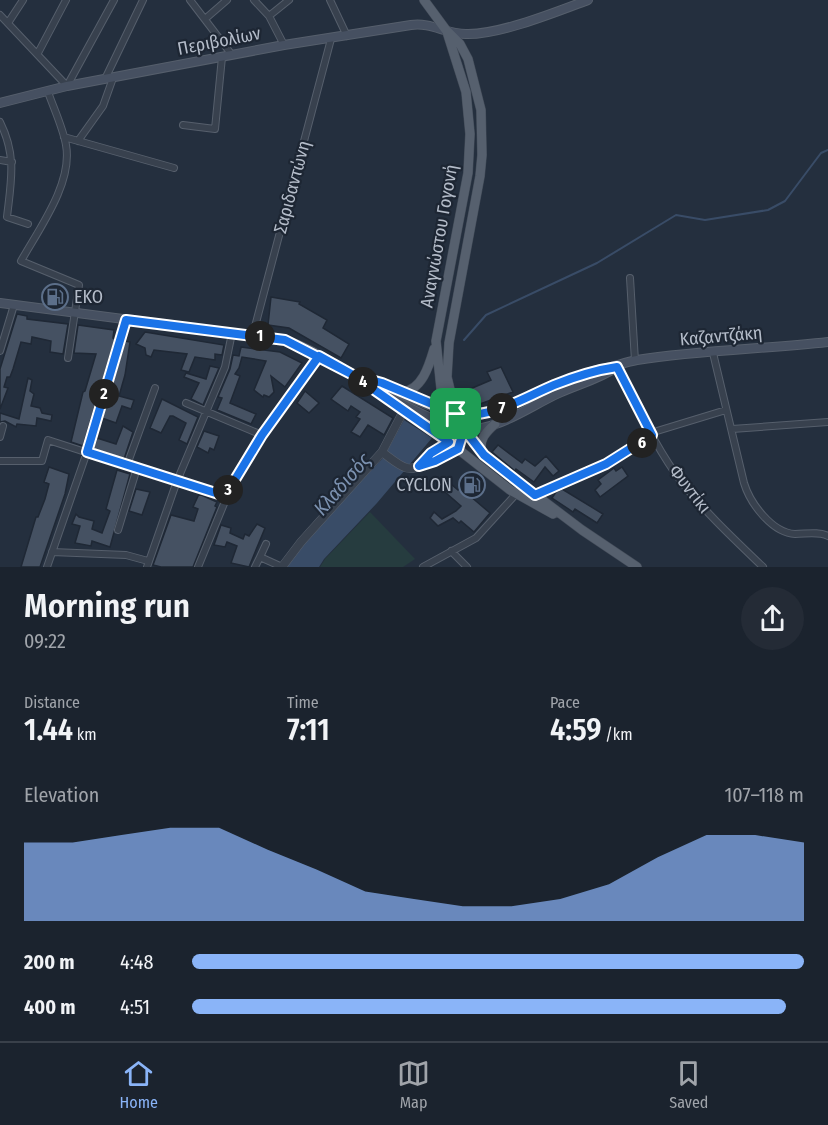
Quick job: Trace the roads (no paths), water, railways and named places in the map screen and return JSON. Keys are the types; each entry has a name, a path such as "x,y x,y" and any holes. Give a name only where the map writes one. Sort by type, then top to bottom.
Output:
{"main road":[{"name":"Αναγνώστου Γογονή","path":"424,0 446,30 460,44 468,59 481,110 483,132 480,176 449,343 447,378 456,414 464,429 484,455 533,498"},
{"name":"Περιβολίων","path":"0,103 67,86 284,45 422,23 469,34 499,29 588,0"},
{"name":"Αναγνώστου Γογονή","path":"446,30 466,92 470,155 436,341 438,377 452,440"},
{"path":"0,303 253,334 292,342 378,391 452,440 458,449 516,494 533,498 637,567"},
{"path":"402,392 412,389 424,375 436,341"},
{"name":"Καζαντζάκη","path":"353,375 402,392 445,411 472,415 492,412 557,384 600,369 617,367 635,361 828,342"},
{"name":"Καζαντζάκη","path":"464,429 495,424 617,367"},
{"path":"378,391 450,425 464,429"},
{"path":"484,455 481,447 482,439 495,424"}],"street":[{"path":"8,23 23,0"},
{"path":"38,53 66,0"},
{"path":"0,15 67,86 114,0"},
{"path":"78,141 103,106 109,79 143,0"},
{"path":"190,0 232,55"},
{"path":"205,19 227,0"},
{"path":"254,0 269,16 284,45"},
{"path":"269,16 289,0"},
{"path":"330,0 347,36"},
{"name":"Σαριδαντώνη","path":"253,334 331,39"},
{"path":"183,125 215,129 222,57"},
{"path":"48,92 64,137 67,165 61,186 21,261 79,285 68,358"},
{"path":"0,123 12,162 12,192 8,217 28,224"},
{"path":"64,137 132,154 174,168"},
{"path":"0,160 12,162"},
{"path":"630,278 635,361"},
{"path":"0,351 14,305"},
{"path":"47,567 87,452 126,320"},
{"path":"52,552 126,555 147,564 177,481 225,367 232,333"},
{"path":"712,353 747,491 766,517 783,531 793,534 823,533 828,536"},
{"path":"198,567 225,496 262,435 319,356"},
{"name":"Φυντίκι","path":"617,367 652,435 681,481 763,567"},
{"path":"127,465 155,388"},
{"path":"186,403 262,435"},
{"path":"260,557 282,567 301,542 384,454 404,410"},
{"path":"533,498 606,464 657,430 726,410"},
{"path":"732,429 828,422"},
{"path":"0,437 3,426"},
{"path":"384,454 406,468 419,466 435,461 458,449 464,429"},
{"path":"419,466 431,453 452,440 464,429"},
{"path":"0,461 42,461 48,440 225,496"},
{"path":"118,530 137,468"},
{"path":"423,567 476,538 516,494"},
{"path":"255,567 266,544"},
{"path":"451,551 467,567"}],"water":[{"path":"404,420 432,438 319,567 287,567 300,546 384,457"}],"waterway":[{"path":"464,340 486,315 597,263 676,215 705,220 768,210 785,201 821,153 828,150"}],"place":[{"name":"EKO","path":"55,297"},
{"name":"CYCLON","path":"472,485"}],"water label":[{"name":"Κλαδισός","path":"342,484"}]}
